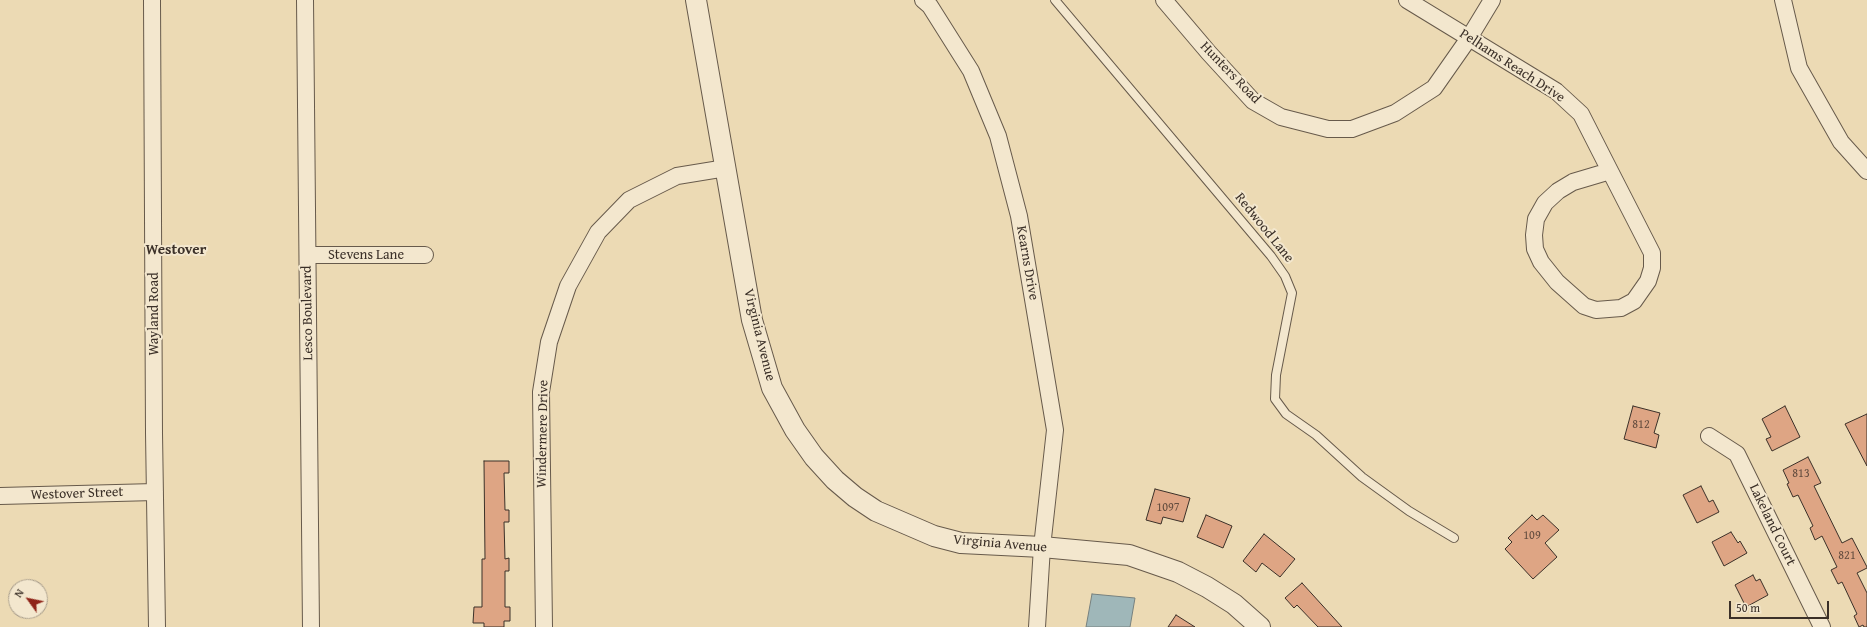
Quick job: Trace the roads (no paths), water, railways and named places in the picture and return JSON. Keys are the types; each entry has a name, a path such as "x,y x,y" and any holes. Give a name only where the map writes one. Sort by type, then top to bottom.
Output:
{"street":[{"name":"Wayland Road","path":"152,0 157,627"},
{"name":"Lesco Boulevard","path":"305,0 311,627"},
{"name":"Virginia Avenue","path":"696,0 752,320 764,366 772,388 794,430 814,457 835,480 876,511 934,536 961,543 1042,547 1129,555 1178,572 1207,587 1234,604 1260,627"},
{"name":"Kearns Drive","path":"922,0 930,6 971,71 998,136 1019,216 1055,430 1042,547 1037,627"},
{"name":"Hunters Road","path":"1164,0 1209,53 1253,101 1281,117 1328,130 1352,129 1395,114 1434,88 1469,38 1492,0"},
{"name":"Pelhams Reach Drive","path":"1407,0 1556,91 1581,114 1652,253 1652,268 1648,281 1634,301 1621,308 1596,310 1584,306 1556,282 1541,262 1535,249 1534,235 1536,219 1545,203 1558,191 1573,182 1610,171"},
{"path":"1783,0 1800,68 1841,142 1867,171"},
{"name":"Windermere Drive","path":"544,627 541,392 549,342 568,286 598,232 630,200 677,176 726,168"},
{"name":"Stevens Lane","path":"308,255 425,255"},
{"name":"Lakeland Court","path":"1709,436 1737,454 1822,627"},
{"name":"Westover Street","path":"0,496 155,492"}],"lane":[{"name":"Redwood Lane","path":"1055,0 1272,256 1285,276 1292,293 1276,375 1275,398 1286,414 1316,435 1362,477 1409,511 1454,538"}],"water":[{"path":"1092,594 1135,598 1130,627 1086,627"}],"district":[{"name":"Westover","path":"176,250"}]}
